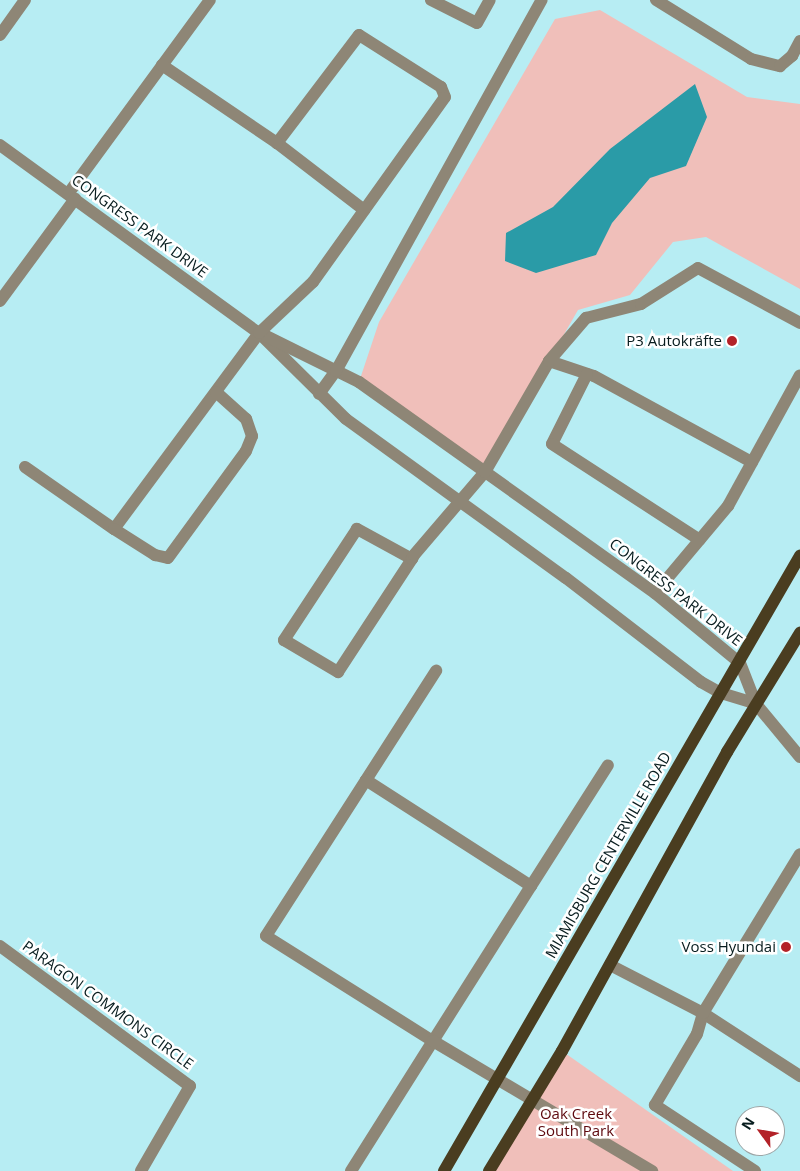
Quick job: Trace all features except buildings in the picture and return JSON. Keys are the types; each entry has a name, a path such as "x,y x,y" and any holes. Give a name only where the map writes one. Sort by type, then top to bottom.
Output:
{"main road":[{"name":"MIAMISBURG CENTERVILLE ROAD","path":"444,1171 740,663 800,556"},
{"path":"489,1171 610,965 756,704 800,633"}],"street":[{"path":"0,35 25,0"},
{"path":"0,301 162,65 210,0"},
{"path":"431,0 477,23 490,0"},
{"path":"319,394 336,371 542,0"},
{"path":"656,0 751,59 780,66 796,58 800,41"},
{"path":"114,529 260,333 313,282 445,97 441,87 359,34 277,143"},
{"path":"162,65 277,143 364,210"},
{"name":"CONGRESS PARK DRIVE","path":"0,145 260,333 359,382 655,593 740,663 756,704"},
{"path":"412,559 357,529 284,640 338,672 412,559 458,500 485,472 549,361 586,318 641,304 698,268 800,323"},
{"name":"CONGRESS PARK DRIVE","path":"260,333 346,419 458,500 701,682 721,693 756,704"},
{"path":"549,361 587,374 752,462"},
{"path":"587,374 552,444 700,540"},
{"path":"655,593 728,506 800,375"},
{"path":"25,467 114,529 155,555 168,558 246,451 252,436 246,419 216,392"},
{"path":"436,671 266,936 433,1041 532,1098 652,1171"},
{"path":"756,704 800,757"},
{"path":"352,1171 608,765"},
{"path":"366,780 530,886"},
{"path":"755,1171 655,1105 697,1034 703,1013 800,854"},
{"name":"PARAGON COMMONS CIRCLE","path":"0,946 190,1086 141,1171"},
{"path":"610,965 703,1013 800,1076"}],"green space":[{"path":"600,10 747,97 800,104 800,289 706,237 673,242 630,295 578,310 485,472 359,382 379,322 555,19"},
{"name":"Oak Creek South Park","path":"562,1051 733,1171 489,1171"}],"water":[{"path":"695,84 707,117 686,166 650,178 612,223 596,255 536,273 505,261 506,233 553,207 610,149"}],"place":[{"name":"P3 Autokräfte","path":"732,341"},
{"name":"Voss Hyundai","path":"786,947"}]}
